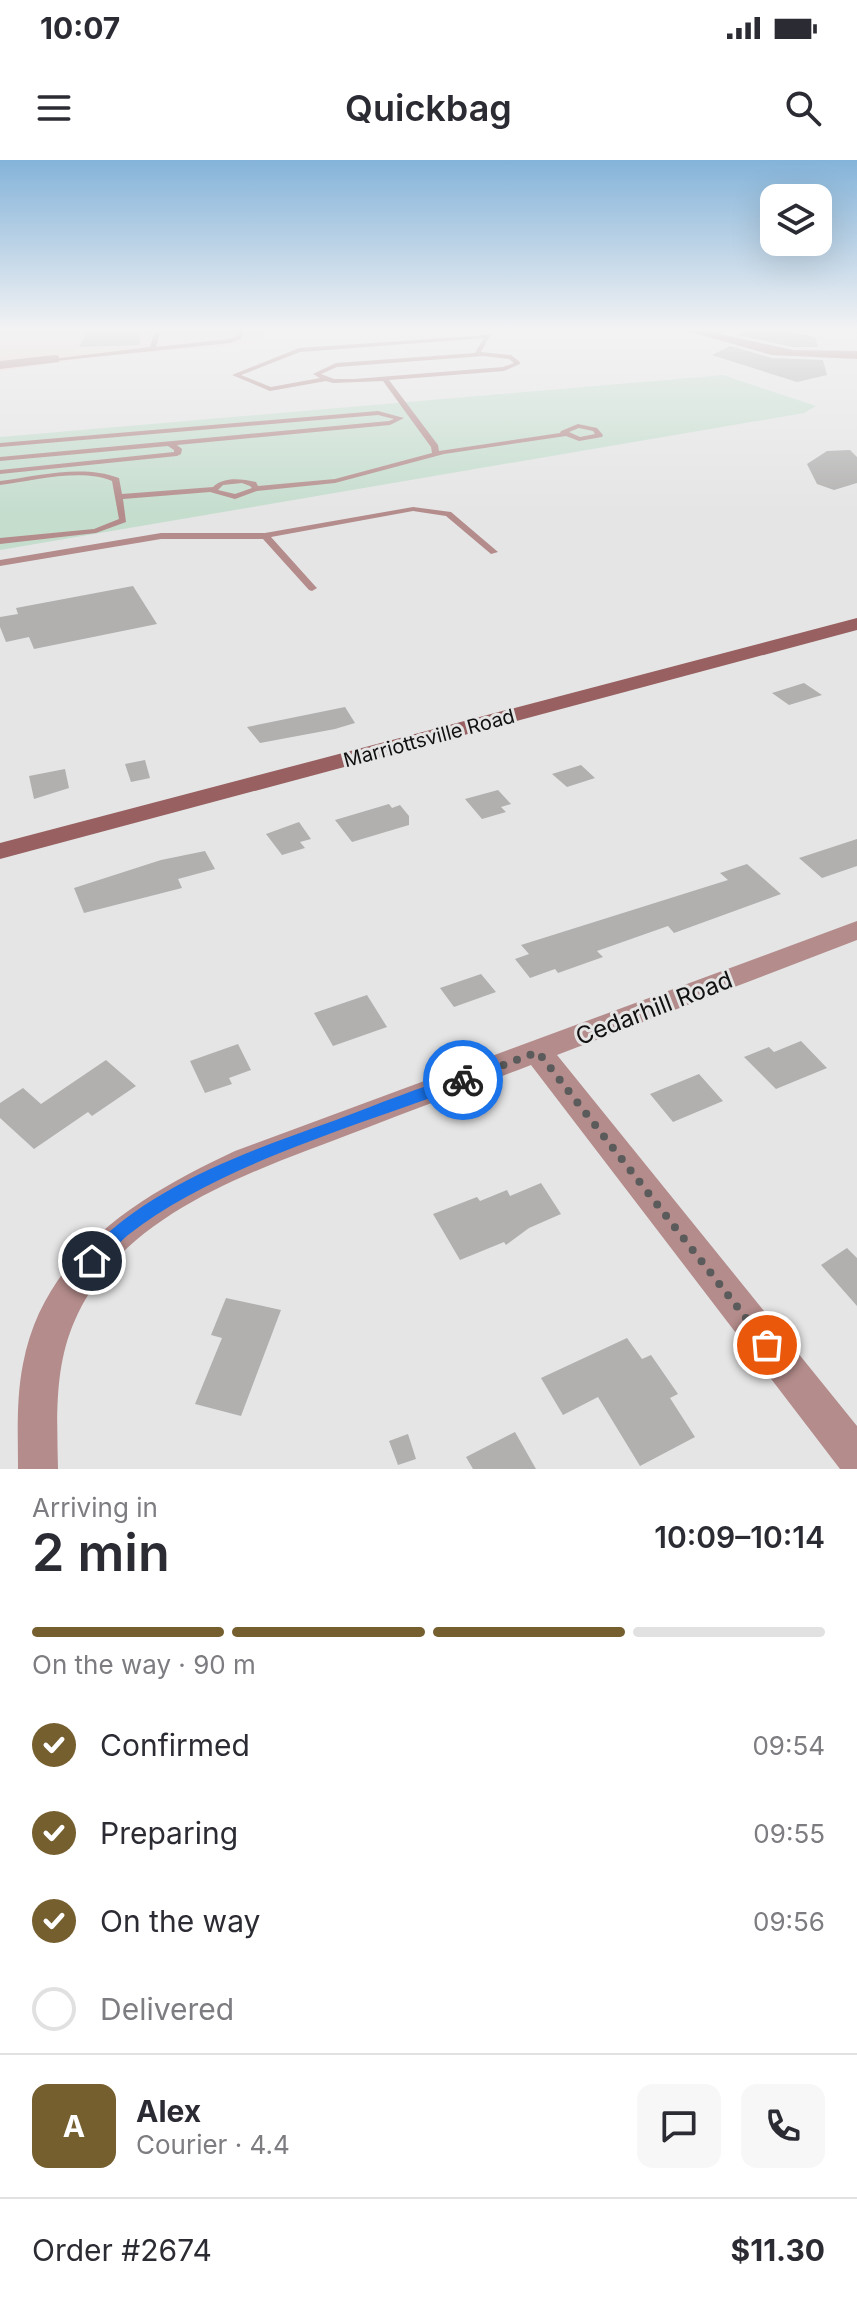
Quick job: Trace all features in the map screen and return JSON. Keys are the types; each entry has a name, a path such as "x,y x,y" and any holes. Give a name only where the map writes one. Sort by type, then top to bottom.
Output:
{"main road":[{"name":"Marriottsville Road","path":"0,851 857,624"}],"street":[{"name":"Cedarhill Road","path":"38,1469 38,1407 46,1346 68,1298 92,1261 120,1230 156,1205 247,1160 857,930"},
{"path":"538,1052 857,1458"}],"lane":[{"path":"394,391 435,447 436,454"},
{"path":"0,446 20,448 31,443 378,413 413,416"},
{"path":"0,459 390,423 400,417"},
{"path":"213,489 221,496 235,497 256,489 345,479 484,444 564,434"},
{"path":"0,472 177,454 178,449 169,443"},
{"path":"0,483 105,475 116,480 123,520 109,527 0,541"},
{"path":"119,497 213,489 235,481 248,482 256,489"},
{"path":"0,563 161,536 265,536 401,510 425,509 448,514 494,552"},
{"path":"265,536 312,588"}],"green space":[{"path":"535,391 771,391 816,406 804,413 0,550 0,437"}],"building":[{"path":"850,450 857,457 857,483 834,490 817,484 807,464 827,451"},
{"path":"133,586 157,624 34,649 29,637 6,642 0,627 0,617 18,614 16,608"},
{"path":"804,683 822,695 789,705 772,693"},
{"path":"345,707 355,723 335,729 260,743 247,727"},
{"path":"145,760 150,778 131,782 125,764"},
{"path":"581,765 595,778 567,787 552,774"},
{"path":"65,769 69,788 34,799 29,776"},
{"path":"498,790 511,804 501,807 506,812 482,819 465,799"},
{"path":"389,804 392,808 400,805 409,816 409,825 352,842 335,820"},
{"path":"299,822 311,839 300,842 305,848 282,855 266,834"},
{"path":"857,839 857,866 822,878 799,858"},
{"path":"205,851 215,869 178,879 182,888 84,913 74,888 161,860"},
{"path":"747,864 781,894 674,933 668,926 597,951 603,957 558,973 555,969 530,978 515,959 529,954 521,945 728,880 720,873"},
{"path":"481,974 496,992 454,1007 440,988"},
{"path":"367,995 387,1027 333,1046 314,1013"},
{"path":"801,1041 827,1068 776,1089 744,1057 769,1047 774,1052"},
{"path":"238,1044 251,1070 229,1078 232,1084 205,1093 190,1061"},
{"path":"106,1060 136,1086 92,1116 88,1112 34,1149 0,1118 0,1103 23,1088 41,1104"},
{"path":"699,1074 723,1101 673,1122 650,1094"},
{"path":"541,1183 561,1214 529,1228 506,1245 504,1242 460,1260 433,1214 477,1197 480,1201 507,1190 510,1196"},
{"path":"847,1248 857,1258 857,1306 821,1265"},
{"path":"226,1298 281,1310 241,1416 195,1404 222,1338 211,1335"},
{"path":"627,1338 642,1359 651,1355 678,1394 670,1398 695,1437 640,1466 598,1397 563,1415 541,1378"},
{"path":"515,1432 536,1469 473,1469 466,1457"},
{"path":"408,1434 416,1459 398,1465 389,1441"}],"way so far":[{"path":"463,1080 538,1052 767,1345"}],"route":[{"path":"92,1261 120,1230 156,1205 198,1183 247,1160 463,1080"}]}
